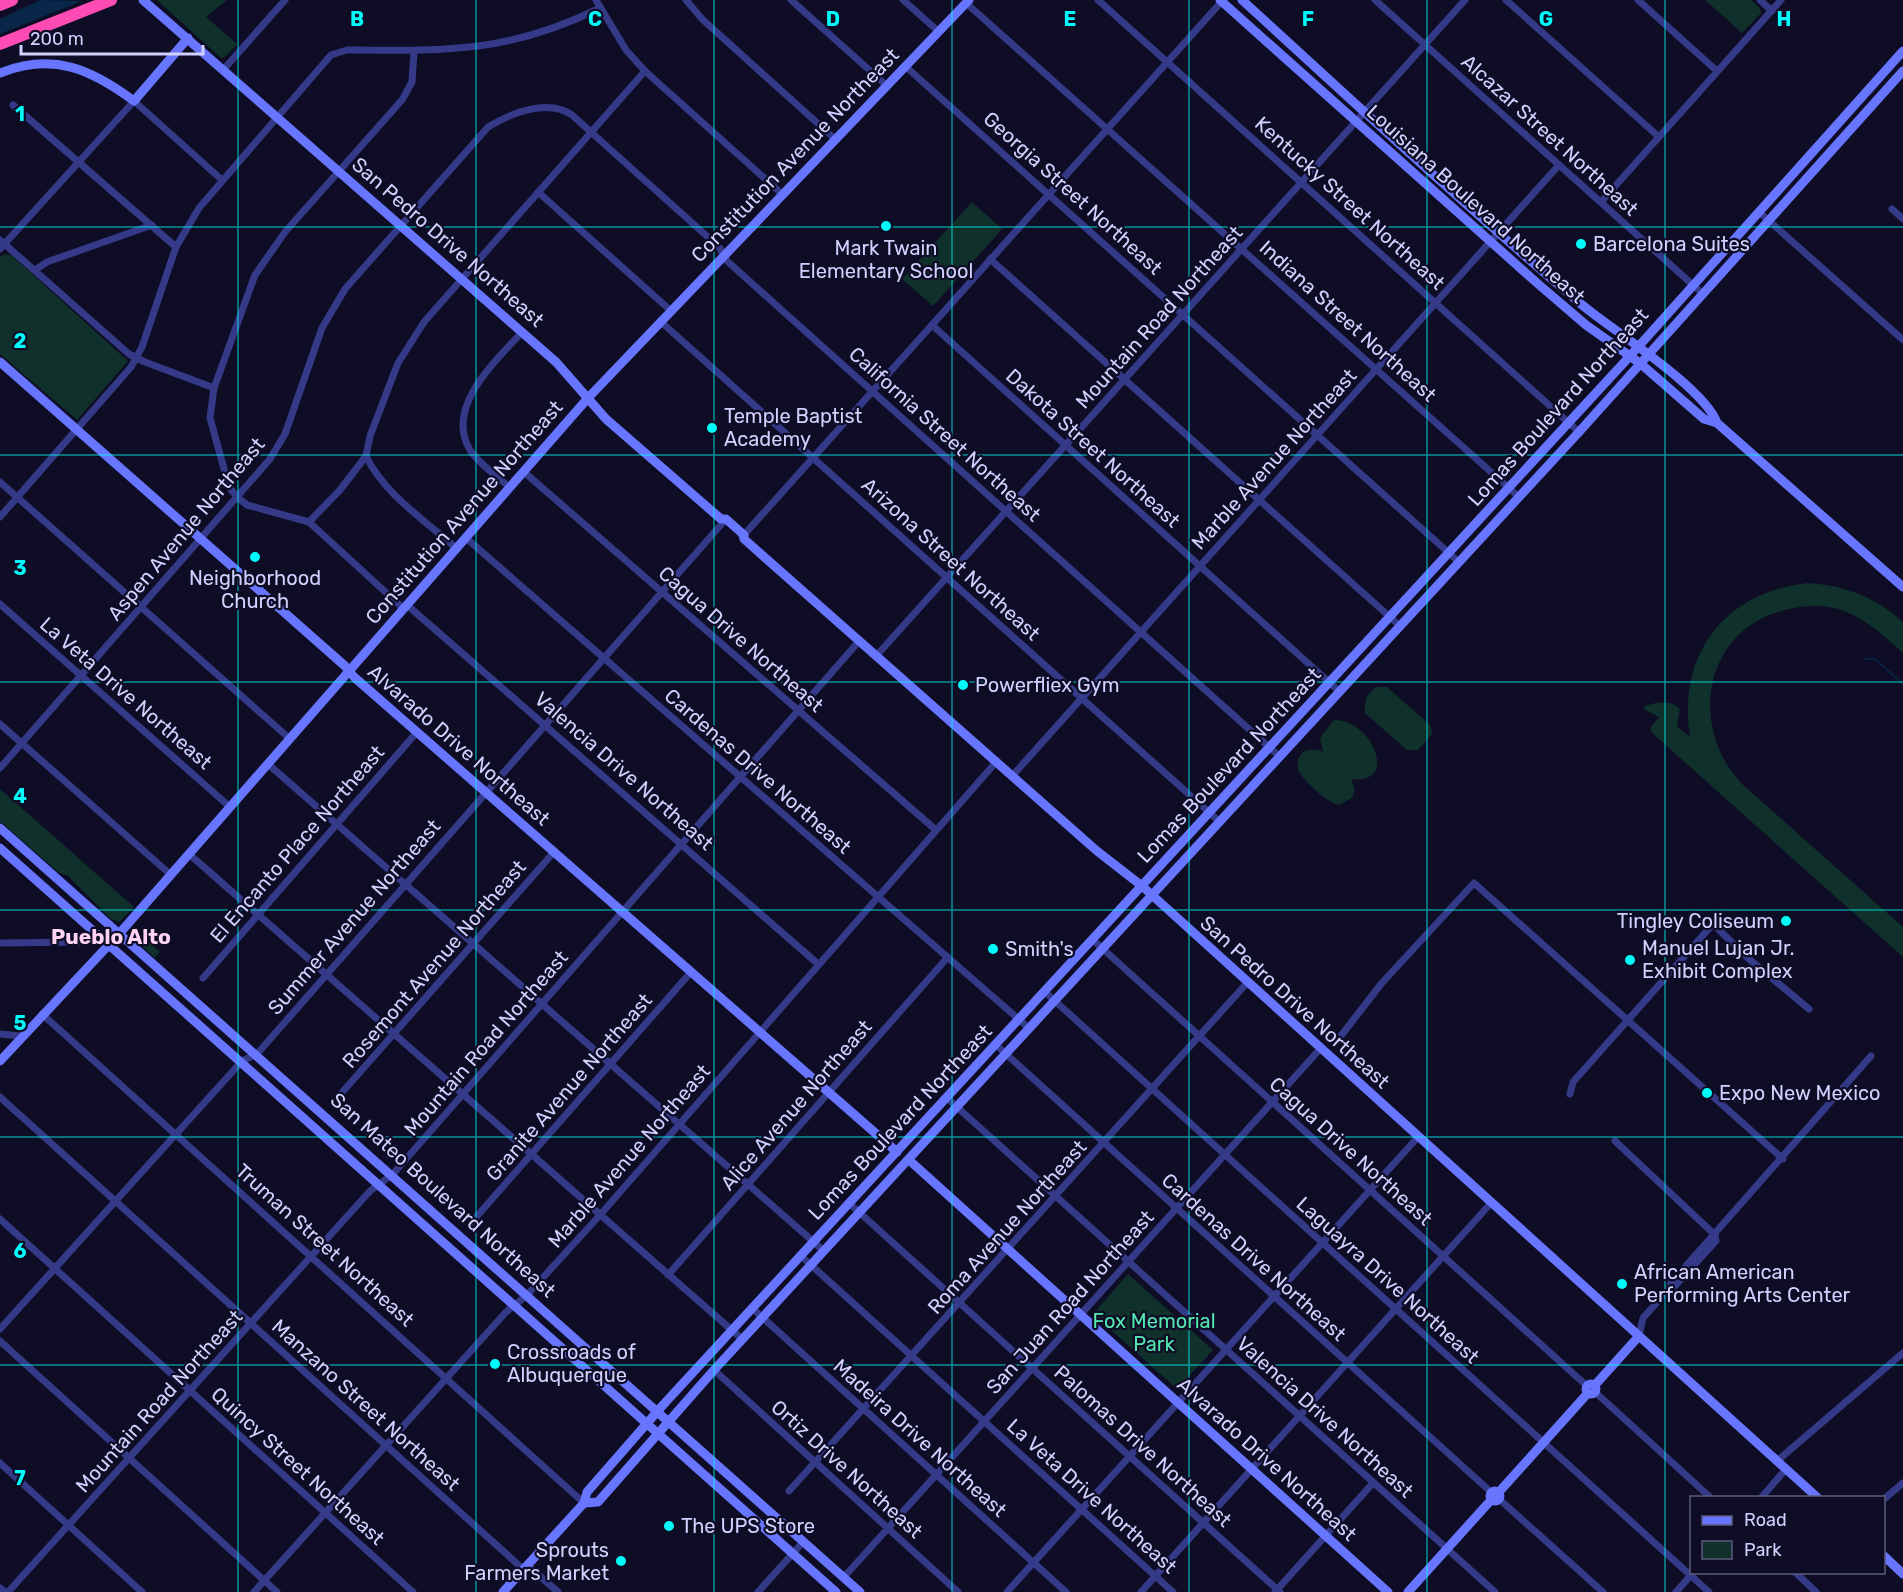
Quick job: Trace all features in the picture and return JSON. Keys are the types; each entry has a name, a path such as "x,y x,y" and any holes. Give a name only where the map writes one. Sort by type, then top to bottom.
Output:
{"highway":[{"path":"0,5 12,0"},
{"path":"0,44 111,0"}],"main road":[{"name":"Louisiana Boulevard Northeast","path":"1221,0 1586,325 1641,364 1704,419 1717,423"},
{"name":"Louisiana Boulevard Northeast","path":"1242,0 1582,305 1638,346 1710,409 1717,423 1903,587"},
{"name":"Constitution Avenue Northeast","path":"0,1061 119,934 588,398 968,1"},
{"name":"San Pedro Drive Northeast","path":"145,2 556,362 622,434 860,640 1099,852 1142,886 1817,1496"},
{"path":"0,73 36,64 71,67 98,76 134,101 188,38"},
{"name":"Lomas Boulevard Northeast","path":"503,1592 584,1503 587,1492 732,1330 1630,356 1903,51"},
{"name":"Lomas Boulevard Northeast","path":"584,1503 598,1502 668,1420 742,1339 1579,432 1903,71"},
{"name":"Alvarado Drive Northeast","path":"0,362 350,670 417,732 897,1152"},
{"name":"San Mateo Boulevard Northeast","path":"0,828 393,1174 860,1592"},
{"name":"San Mateo Boulevard Northeast","path":"0,848 379,1182 836,1592"},
{"name":"Alvarado Drive Northeast","path":"909,1160 1388,1592"},
{"path":"1408,1592 1639,1336"},
{"path":"1885,1557 1903,1574"}],"street":[{"path":"224,69 285,0"},
{"path":"596,0 626,50 645,71 782,194"},
{"path":"686,0 702,19 836,139"},
{"path":"791,0 886,86"},
{"path":"903,0 938,32"},
{"name":"Kentucky Street Northeast","path":"1098,0 1579,432"},
{"path":"742,537 1221,0"},
{"name":"Alcazar Street Northeast","path":"1375,0 1703,294"},
{"name":"Mountain Road Northeast","path":"877,656 1465,0"},
{"path":"1506,0 1659,137"},
{"path":"1638,0 1717,71"},
{"path":"1760,0 1772,10"},
{"path":"1601,202 1781,0"},
{"name":"Indiana Street Northeast","path":"968,1 1519,497"},
{"path":"0,517 136,358 176,247 199,208 331,55 339,51 468,49 526,39 600,8"},
{"path":"237,497 229,487 210,418 214,388 255,275 285,232 340,172 408,91 412,82 414,51"},
{"name":"Georgia Street Northeast","path":"905,66 1050,193 1459,562"},
{"path":"309,522 340,490 366,456 370,436 398,363 424,322 645,71"},
{"path":"214,388 136,358 2,244 134,101 222,180"},
{"path":"13,105 176,247"},
{"name":"Aspen Avenue Northeast","path":"0,768 270,459 285,434 329,314 345,289 478,138 498,120 553,106 572,114 591,132"},
{"name":"California Street Northeast","path":"591,132 719,247 728,261 1280,757"},
{"name":"Marble Avenue Northeast","path":"1013,775 1559,165"},
{"path":"538,192 670,310"},
{"path":"1892,209 1903,219"},
{"path":"1759,212 1903,340"},
{"path":"35,270 47,262 152,225"},
{"path":"990,259 1400,626"},
{"name":"Arizona Street Northeast","path":"660,321 1220,822"},
{"name":"Dakota Street Northeast","path":"932,326 1340,692"},
{"path":"510,488 470,449 464,436 463,422 466,406 475,388 522,332"},
{"path":"366,456 379,479 457,549"},
{"name":"Cagua Drive Northeast","path":"524,472 936,830"},
{"path":"0,482 290,739"},
{"name":"Valencia Drive Northeast","path":"237,497 247,505 309,522 405,607 545,723 818,964"},
{"name":"Summer Avenue Northeast","path":"0,1329 242,1061 257,1054 723,520"},
{"name":"Cardenas Drive Northeast","path":"466,538 1029,1029"},
{"name":"La Veta Drive Northeast","path":"0,604 230,807"},
{"name":"Mountain Road Northeast","path":"7,1592 379,1182 393,1174 860,640"},
{"path":"0,724 171,875"},
{"name":"El Encanto Place Northeast","path":"203,978 417,732"},
{"name":"Marble Avenue Northeast","path":"254,1592 514,1304 527,1295 600,1215 997,761"},
{"path":"268,764 338,822 824,1251"},
{"name":"Rosemont Avenue Northeast","path":"338,1097 554,852"},
{"path":"189,854 742,1339"},
{"path":"1336,1041 1381,984 1474,883 1783,1159"},
{"path":"1570,1094 1573,1082 1713,924 1749,959 1809,1009"},
{"name":"Cagua Drive Northeast","path":"1093,940 1710,1496"},
{"path":"0,943 81,942"},
{"name":"Alice Avenue Northeast","path":"668,1275 948,957"},
{"name":"Granite Avenue Northeast","path":"471,1223 691,972"},
{"name":"Roma Avenue Northeast","path":"789,1491 1247,983"},
{"name":"Laguayra Drive Northeast","path":"1045,992 1543,1443 1690,1572"},
{"name":"Truman Street Northeast","path":"42,1014 312,1255 584,1503"},
{"path":"0,1035 22,1036"},
{"name":"Cardenas Drive Northeast","path":"996,1045 1603,1592"},
{"name":"San Juan Road Northeast","path":"844,1577 1320,1049"},
{"path":"1715,1235 1871,1056"},
{"name":"Manzano Street Northeast","path":"0,1096 386,1445 525,1567 558,1592"},
{"name":"Valencia Drive Northeast","path":"947,1098 1495,1592"},
{"path":"1007,1592 1418,1137"},
{"path":"1615,1141 1715,1235 1716,1241 1643,1318 1639,1336"},
{"path":"1141,1592 1491,1203"},
{"name":"Palomas Drive Northeast","path":"850,1204 1277,1591"},
{"name":"Quincy Street Northeast","path":"0,1219 413,1592"},
{"name":"La Veta Drive Northeast","path":"801,1256 1173,1592"},
{"name":"Madeira Drive Northeast","path":"752,1308 1066,1592"},
{"path":"0,1341 277,1592"},
{"path":"1777,1461 1903,1353"},
{"name":"Ortiz Drive Northeast","path":"714,1370 958,1592"},
{"path":"0,1463 142,1592"},
{"path":"1762,1496 1786,1469"},
{"path":"1277,1591 1373,1483"},
{"path":"1885,1498 1903,1483"},
{"path":"758,1592 804,1541"},
{"path":"1676,1592 1692,1574"},
{"name":"Laguayra Drive Northeast","path":"1692,1574 1709,1592"},
{"path":"1797,1574 1816,1592"},
{"path":"0,1587 7,1592"}],"green space":[{"path":"157,0 227,0 206,17 237,44 225,57 221,58"},
{"path":"1705,0 1751,0 1760,8 1761,13 1742,33"},
{"path":"972,202 1002,229 933,306 902,279"},
{"path":"11,255 128,361 77,420 0,354 0,256"},
{"path":"1809,583 1848,590 1871,599 1892,613 1903,622 1903,653 1868,624 1837,609 1822,606 1800,607 1757,621 1736,638 1721,659 1712,683 1710,709 1714,736 1725,761 1742,784 1903,927 1903,957 1651,732 1651,727 1659,717 1645,710 1644,706 1658,703 1676,706 1680,709 1677,726 1690,737 1688,707 1691,679 1700,654 1713,632 1731,613 1753,599 1779,589"},
{"path":"1377,687 1387,687 1430,725 1432,734 1418,750 1407,750 1365,713 1366,698"},
{"path":"1334,720 1348,722 1360,730 1375,751 1377,763 1374,772 1366,778 1351,779 1355,789 1352,798 1339,805 1315,790 1298,768 1299,757 1305,751 1323,752 1320,738"},
{"path":"0,789 134,907 119,922 111,919 68,876 58,872 0,821"},
{"path":"133,928 160,952 155,958 133,938"},
{"name":"Fox Memorial Park","path":"1128,1274 1213,1350 1177,1389 1093,1314"}],"water":[{"path":"40,0 82,1 0,34 0,19"}],"waterway":[{"path":"1865,659 1875,659 1903,684"}],"place":[{"name":"Mark Twain Elementary School","path":"886,226"},
{"name":"Barcelona Suites","path":"1581,244"},
{"name":"Temple Baptist Academy","path":"712,428"},
{"name":"Neighborhood Church","path":"255,557"},
{"name":"Powerfliex Gym","path":"963,685"},
{"name":"Tingley Coliseum","path":"1786,921"},
{"name":"Smith's","path":"993,949"},
{"name":"Manuel Lujan Jr. Exhibit Complex","path":"1630,960"},
{"name":"Expo New Mexico","path":"1707,1093"},
{"name":"African American Performing Arts Center","path":"1622,1284"},
{"name":"Crossroads of Albuquerque","path":"495,1364"},
{"name":"The UPS Store","path":"669,1526"},
{"name":"Sprouts Farmers Market","path":"621,1561"}],"district":[{"name":"Pueblo Alto","path":"111,937"}]}
